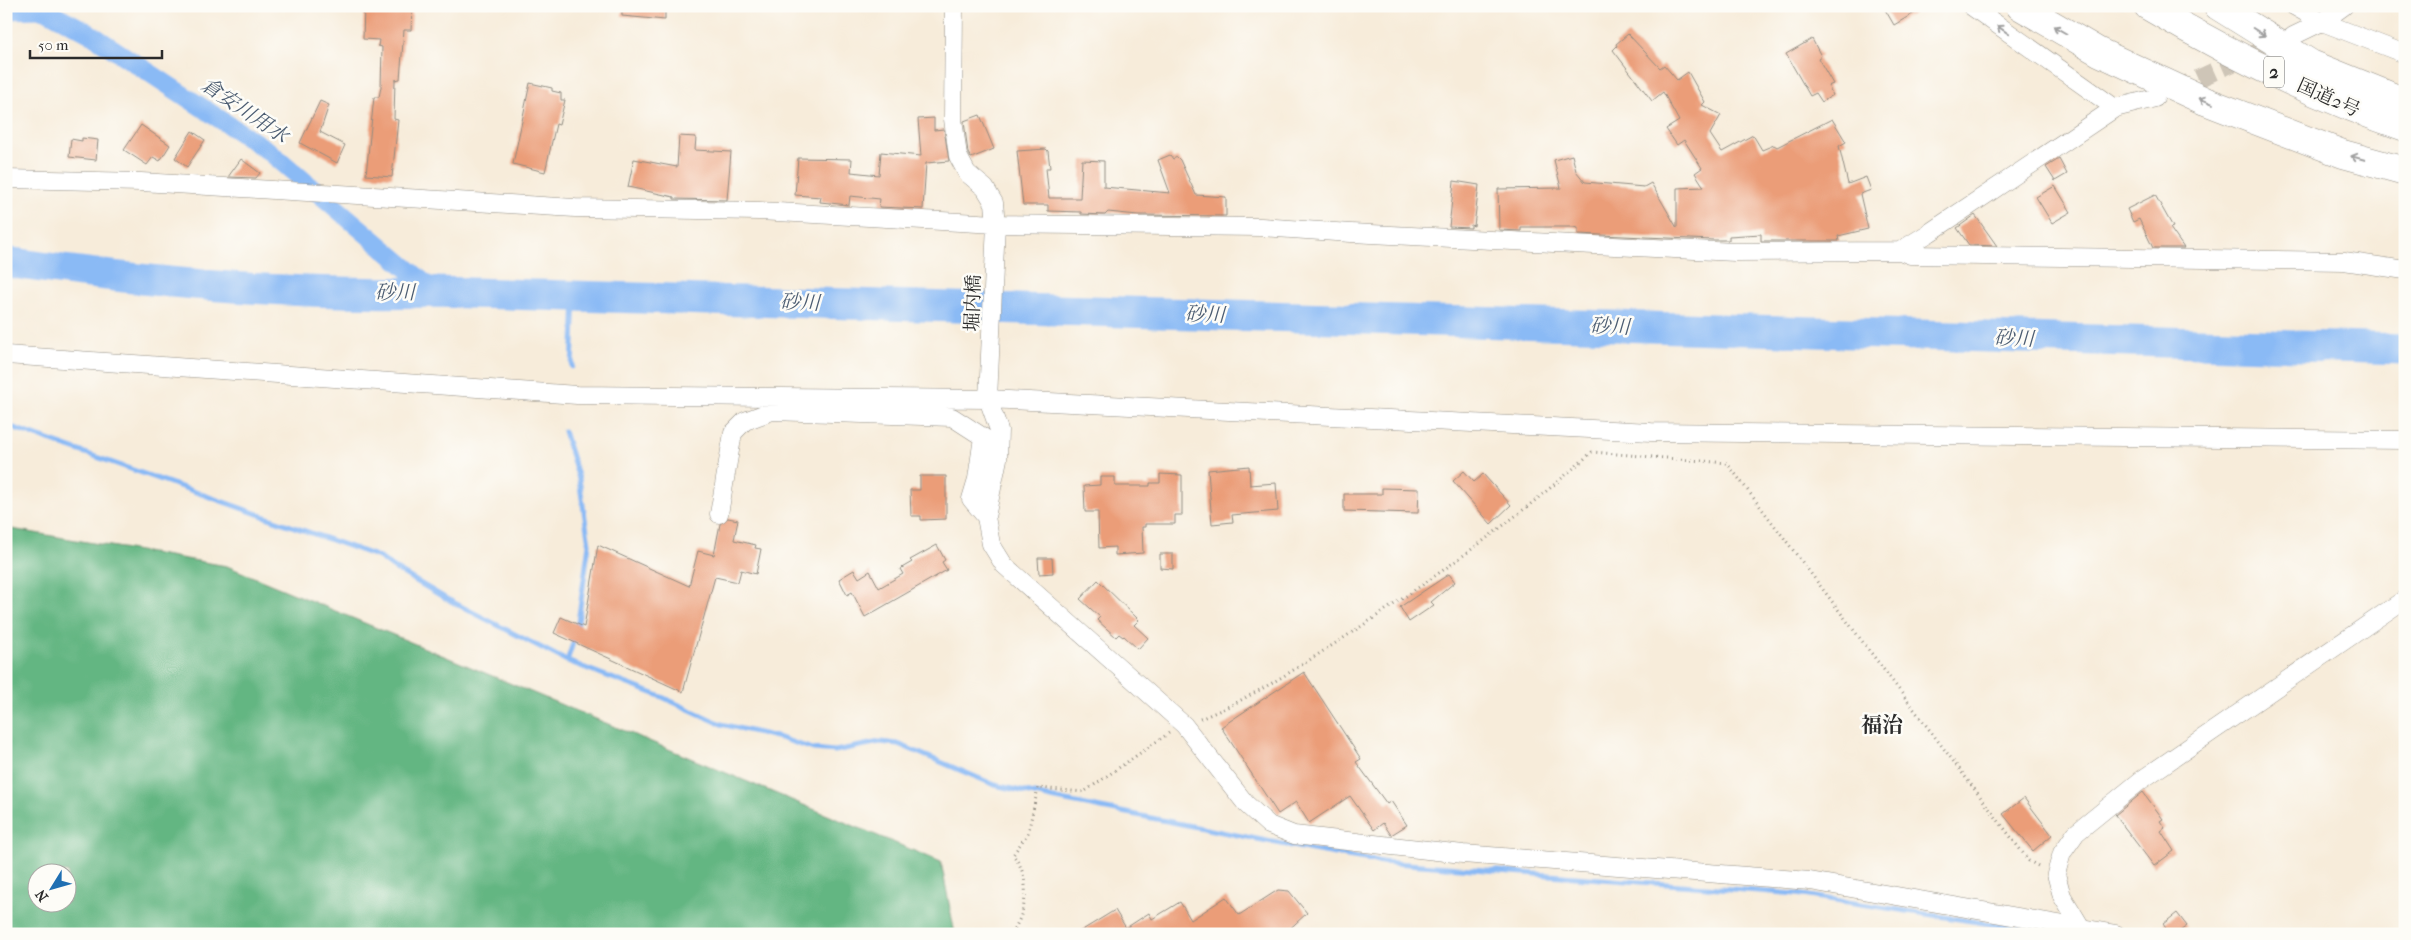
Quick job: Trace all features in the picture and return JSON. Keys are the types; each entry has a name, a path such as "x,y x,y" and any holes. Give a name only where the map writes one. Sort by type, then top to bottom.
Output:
{"highway":[{"path":"2020,6 2099,52 2205,100 2343,154 2405,171"},
{"name":"国道2号","path":"2148,6 2182,27 2259,65 2356,110 2405,127"},
{"name":"2","path":"2218,6 2311,64 2405,102"}],"street":[{"name":"堀内橋","path":"954,6 953,120 958,156 967,173 986,188 994,202 996,224 989,392"},
{"path":"1971,6 2115,108"},
{"path":"2294,6 2322,22 2405,54"},
{"path":"2293,36 2322,22 2344,6"},
{"path":"1900,251 2115,108 2155,98"},
{"path":"6,180 142,182 575,208 759,211 996,224 1261,227 1390,236 1735,252 1900,251 1910,255 2344,261 2405,270"},
{"path":"6,355 577,396 989,392 1652,432 2405,440"},
{"path":"989,392 999,430 998,460 986,517 991,544 1004,565 1184,725 1246,804 1269,825 1294,835 1464,854 1810,881 2084,931 2116,934"},
{"path":"719,514 733,434 746,421 772,411 952,417 982,438 977,479 971,499 986,517"},
{"path":"2084,931 2062,896 2056,874 2062,853 2076,833 2140,781 2405,599"}],"path":[{"path":"1014,934 1023,910 1025,891 1024,874 1013,855 1028,833 1038,788 1084,792 1174,730 1223,710 1285,676 1452,565 1541,497 1592,452 1727,463 2029,861 2056,874"}],"green space":[{"path":"6,528 227,566 941,862 955,934 6,934"}],"building":[{"path":"364,6 412,9 411,30 404,30 400,79 395,80 394,119 398,120 392,177 366,175 374,97 379,97 381,87 382,47 378,46 379,40 363,39"},
{"path":"622,6 665,6 665,20 622,16"},
{"path":"1883,6 1926,6 1894,25"},
{"path":"1628,34 1660,68 1664,65 1677,80 1688,72 1705,102 1702,105 1721,115 1710,134 1722,152 1753,135 1762,150 1774,145 1777,147 1832,119 1846,142 1839,146 1848,184 1866,177 1871,190 1860,194 1868,229 1838,236 1839,241 1761,241 1761,234 1729,236 1729,240 1713,240 1578,234 1578,228 1573,227 1521,227 1521,231 1499,230 1498,189 1561,188 1554,160 1572,155 1576,171 1585,182 1644,187 1651,183 1677,228 1677,188 1704,187 1695,173 1702,168 1684,140 1677,145 1666,129 1679,121 1663,92 1652,101 1613,50 1617,46 1616,44"},
{"path":"1812,39 1821,56 1818,58 1833,84 1828,86 1833,95 1822,102 1816,93 1810,96 1786,54"},
{"path":"530,83 552,88 552,91 561,93 561,100 565,100 559,125 556,124 545,172 513,164"},
{"path":"320,101 329,105 320,132 345,145 337,163 300,143"},
{"path":"980,115 994,149 971,158 968,153 964,121"},
{"path":"934,118 934,130 944,129 949,161 926,163 923,209 879,207 880,199 850,196 849,205 820,202 821,197 795,195 798,158 852,159 851,172 879,175 881,152 921,156 918,119"},
{"path":"141,125 170,145 160,161 153,157 147,165 124,150"},
{"path":"192,131 205,140 187,167 175,158"},
{"path":"679,136 696,137 695,150 731,152 727,200 674,199 674,197 628,187 634,159 677,167"},
{"path":"82,138 98,140 96,160 69,157 71,139 82,141"},
{"path":"1046,149 1048,151 1050,168 1046,168 1049,198 1080,198 1082,160 1104,161 1104,187 1170,193 1158,160 1170,155 1173,159 1177,157 1180,160 1196,195 1226,197 1226,216 1138,215 1108,212 1105,215 1081,214 1081,212 1048,211 1048,205 1023,205 1017,151"},
{"path":"241,159 260,173 256,178 228,177"},
{"path":"2059,159 2067,174 2055,181 2046,167"},
{"path":"1454,181 1479,185 1474,226 1471,225 1471,228 1449,227"},
{"path":"2055,186 2071,212 2052,223 2036,197"},
{"path":"2155,195 2173,227 2170,228 2184,248 2153,248 2139,219 2133,222 2127,209"},
{"path":"1975,215 1997,246 1969,245 1957,228"},
{"path":"1249,466 1250,485 1276,483 1278,511 1232,515 1233,522 1212,524 1208,470"},
{"path":"1464,471 1474,482 1483,474 1511,505 1491,524 1453,481"},
{"path":"1160,474 1182,475 1182,515 1175,515 1175,524 1145,524 1145,527 1142,527 1143,553 1115,555 1115,547 1099,548 1098,512 1085,512 1084,486 1100,485 1100,477 1115,477 1115,486 1150,486 1150,483 1160,483"},
{"path":"920,476 946,476 946,519 921,520 921,516 911,516 910,490 920,490"},
{"path":"1382,488 1419,489 1418,513 1344,511 1344,494 1382,494"},
{"path":"728,518 738,520 734,540 756,545 755,548 761,549 756,574 741,570 738,582 715,577 683,692 554,633 561,617 584,627 598,545 689,586 698,551 714,555 720,524"},
{"path":"937,545 945,560 942,562 947,570 865,617 852,592 847,595 839,579 854,570 859,578 870,571 879,588 903,574 900,569 912,562 910,560"},
{"path":"1160,554 1173,554 1173,569 1160,568"},
{"path":"1038,558 1052,558 1053,573 1039,574"},
{"path":"1449,574 1455,582 1431,602 1434,605 1409,622 1400,607"},
{"path":"1098,580 1139,620 1134,625 1148,638 1138,649 1124,636 1119,634 1116,637 1097,620 1100,617 1080,599"},
{"path":"1304,672 1361,759 1356,762 1387,804 1391,801 1407,825 1391,835 1383,823 1374,830 1350,796 1309,823 1296,802 1278,814 1221,727"},
{"path":"2143,792 2163,819 2160,821 2165,828 2161,831 2174,851 2154,866 2115,815"},
{"path":"2024,798 2052,835 2033,851 2003,814"},
{"path":"1278,890 1289,891 1307,913 1284,934 1076,934 1115,910 1126,928 1149,913 1152,919 1180,902 1191,920 1226,897 1239,915"},
{"path":"2177,913 2187,926 2176,934 2170,934 2163,924"}],"waterway":[{"name":"倉安川用水","path":"6,10 44,9 89,33 270,152 435,292"},
{"name":"砂川","path":"6,262 167,282 327,292 435,292 2405,349"},
{"path":"572,367 575,297"},
{"path":"6,425 379,557 445,598 567,661 662,697 721,724 780,738 813,749 835,751 880,742 898,744 995,785 1312,850 1382,862 1796,894 2056,934"},
{"path":"564,431 579,479 589,544 577,629"},
{"path":"567,661 575,637"}],"tunnel":[{"path":"2173,90 2284,40"}],"district":[{"name":"福治","path":"1882,725"}]}
